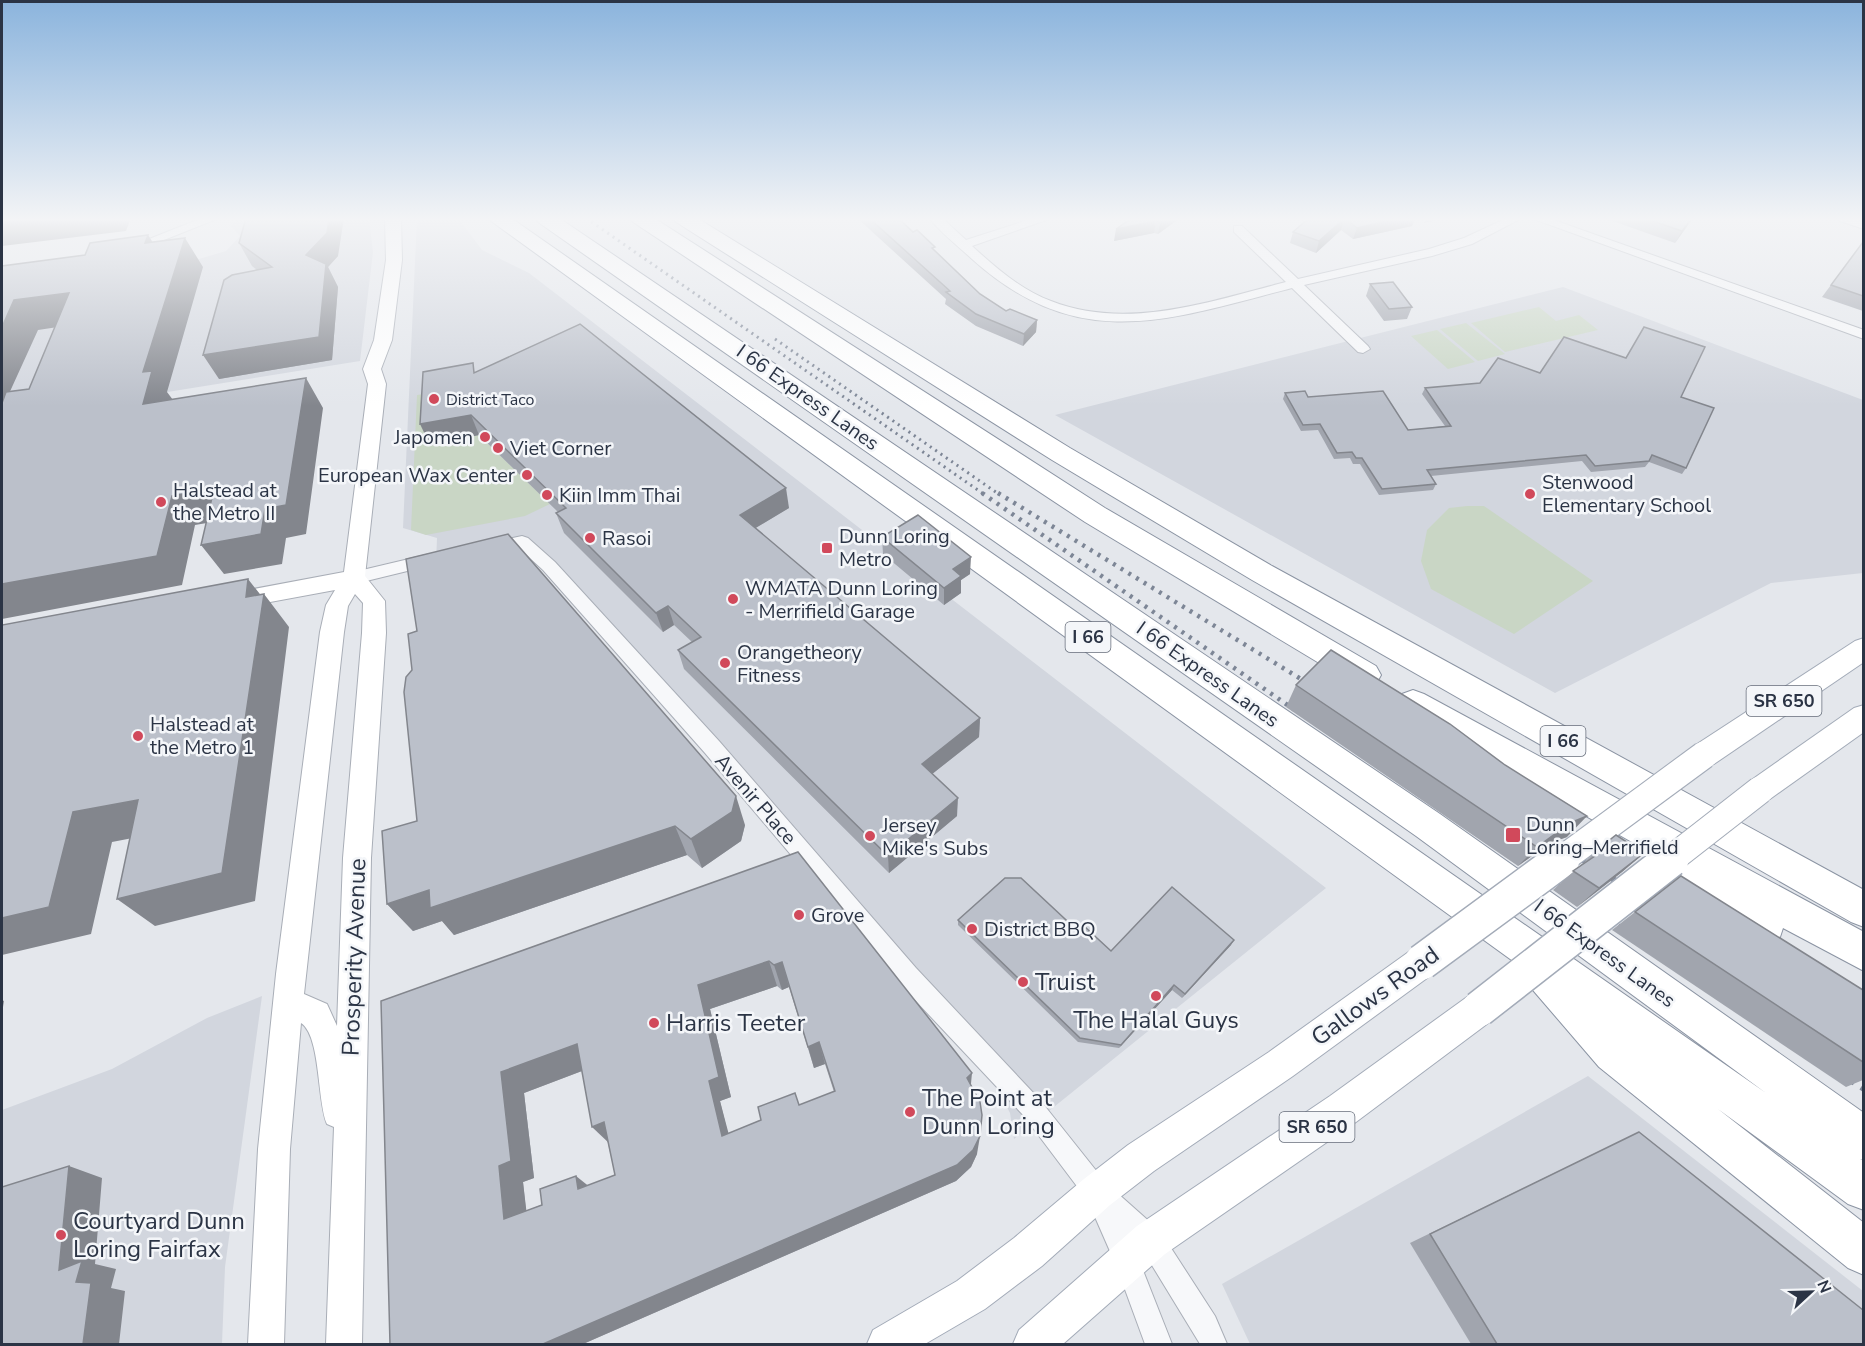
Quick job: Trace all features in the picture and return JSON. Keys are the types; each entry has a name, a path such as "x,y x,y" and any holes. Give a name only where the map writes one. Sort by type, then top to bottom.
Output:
{"highway":[{"name":"I 66","path":"586,281 1863,1188"},
{"name":"I 66 Express Lanes","path":"637,281 1428,825 1863,1139"},
{"path":"639,281 658,295"},
{"path":"736,281 1095,515 1230,597 1495,750 1863,953"},
{"name":"I 66","path":"784,281 1061,454 1252,567 1863,909"},
{"path":"1495,750 1815,963"},
{"path":"1509,935 1613,1053 1863,1252"}],"main road":[{"path":"266,1344 274,1149 290,1007 291,974 332,632 338,605 354,578 377,384 393,366 383,340 391,281"},
{"path":"211,605 354,578"},
{"name":"Prosperity Avenue","path":"345,1344 357,858 374,633 374,601 354,578"},
{"name":"Gallows Road","path":"887,1344 971,1295 1028,1252 1097,1192 1141,1158 1281,1064 1704,755 1863,648"},
{"name":"SR 650","path":"1034,1344 1140,1251 1343,1109 1479,1009 1760,790 1863,716"},
{"path":"290,1007 304,1008 316,1015 326,1036 348,1178"}],"street":[{"path":"1009,281 1033,297 1068,311 1093,317 1127,319 1153,316 1308,281"},
{"path":"1291,281 1364,349"},
{"path":"1712,281 1863,335"},
{"name":"Avenir Place","path":"481,550 522,542 549,566 712,747 908,976 1032,1108 1097,1192"},
{"path":"354,578 450,556"},
{"path":"1097,1192 1140,1251 1205,1326 1214,1344"},
{"path":"1140,1251 1158,1344"}],"shaded area":[{"path":"2,281 370,281 360,361 37,413 2,499"},
{"path":"414,281 539,281 1326,888 1014,1139 1010,1113 996,1086 843,926 818,874 728,781 634,667 538,564 521,555 436,563 437,538 403,528"},
{"name":"Stenwood Elementary School","path":"1563,287 1863,400 1863,573 1771,583 1555,693 1055,415"},
{"path":"262,996 225,1267 222,1344 2,1344 2,1110 112,1069 207,1018"},
{"path":"1588,1076 1863,1291 1863,1344 1250,1344 1222,1284"}],"green space":[{"path":"1539,307 1556,321 1579,315 1598,330 1505,352 1471,323"},
{"path":"1466,323 1505,354 1478,361 1440,329"},
{"path":"1437,330 1475,362 1448,369 1411,336"},
{"path":"424,394 428,441 435,444 448,439 479,435 550,504 525,516 426,535 411,530 417,395"},
{"path":"1484,506 1593,581 1514,634 1431,589 1421,561 1427,530 1449,508"}],"building":[{"path":"2,281 172,281 143,372 152,371 143,404 306,378 286,505 265,509 261,534 201,545 214,489 172,496 157,556 2,584 2,403 6,392 29,389 69,293 14,300 2,327"},
{"path":"224,281 324,281 319,337 203,355"},
{"path":"939,281 966,281 980,294 1006,311 1010,309 1037,320 1024,334 976,314 946,292 950,291"},
{"path":"1834,281 1863,281 1863,296 1831,285"},
{"path":"1393,282 1412,307 1389,309 1370,284"},
{"name":"WMATA Dunn Loring - Merrifield Garage","path":"580,324 786,488 740,515 980,718 922,764 958,798 888,856 678,650 701,637 668,606 656,613 556,513 566,508 471,415 420,424 423,372 473,363 474,373"},
{"path":"1644,327 1705,347 1681,397 1714,408 1686,468 1652,455 1649,461 1595,466 1586,455 1427,470 1436,484 1382,489 1362,458 1356,458 1352,452 1337,453 1320,424 1303,425 1285,393 1305,391 1308,397 1383,391 1408,430 1451,426 1425,388 1480,383 1498,358 1540,373 1564,337 1626,358"},
{"path":"918,515 971,557 953,569 961,576 944,588 882,537"},
{"path":"508,534 736,796 732,812 691,839 675,826 430,908 429,890 387,904 382,831 417,821 404,692 406,677 412,670 408,634 417,631 406,559"},
{"name":"Halstead at the Metro 1","path":"248,579 246,597 264,594 222,873 117,899 138,800 73,812 49,907 2,918 2,625"},
{"path":"1331,650 1450,724 1505,765 1587,816 1570,823 1537,847 1296,685"},
{"path":"1616,835 1644,853 1599,888 1573,871 1595,856 1602,846"},
{"name":"The Point at Dunn Loring","path":"798,852 972,1073 967,1078 980,1102 982,1115 980,1136 973,1150 957,1165 543,1344 390,1344 381,1001","holes":["769,961 774,965 782,962 808,1047 819,1042 835,1091 799,1105 795,1093 758,1107 761,1120 722,1136 709,1081 719,1077 698,985","577,1044 592,1127 604,1122 615,1175 578,1189 576,1176 540,1189 542,1205 504,1219 499,1166 511,1161 501,1072"]},
{"path":"1681,876 1863,990 1863,1062 1635,912"},
{"path":"1005,878 1021,878 1079,932 1085,927 1111,951 1172,887 1234,940 1185,994 1174,985 1121,1045 1080,1038 958,920"},
{"path":"1639,1132 1863,1310 1863,1344 1497,1344 1430,1234"},
{"name":"Courtyard Dunn Loring Fairfax","path":"69,1166 59,1270 82,1261 76,1282 91,1283 83,1344 2,1344 2,1187"}],"railway":[{"path":"676,281 985,495"},
{"path":"775,339 1000,495"},
{"path":"982,493 1299,713"},
{"path":"998,493 1314,687"},
{"path":"1564,848 1584,861"},
{"path":"1582,859 1662,911"},
{"path":"1538,873 1631,935"},
{"path":"1841,1074 1864,1089"}],"place":[{"name":"District Taco","path":"434,399"},
{"name":"Japomen","path":"485,437"},
{"name":"Viet Corner","path":"498,448"},
{"name":"European Wax Center","path":"527,475"},
{"name":"Stenwood Elementary School","path":"1530,494"},
{"name":"Kiin Imm Thai","path":"547,495"},
{"name":"Halstead at the Metro II","path":"161,502"},
{"name":"Rasoi","path":"590,538"},
{"name":"Dunn Loring Metro","path":"827,548"},
{"name":"WMATA Dunn Loring - Merrifield Garage","path":"733,599"},
{"name":"Orangetheory Fitness","path":"725,663"},
{"name":"Halstead at the Metro 1","path":"138,736"},
{"name":"Dunn Loring–Merrifield","path":"1513,835"},
{"name":"Jersey Mike's Subs","path":"870,836"},
{"name":"Grove","path":"799,915"},
{"name":"District BBQ","path":"972,929"},
{"name":"Truist","path":"1023,982"},
{"name":"The Halal Guys","path":"1156,996"},
{"name":"Harris Teeter","path":"654,1023"},
{"name":"The Point at Dunn Loring","path":"910,1112"},
{"name":"Courtyard Dunn Loring Fairfax","path":"61,1235"}]}
